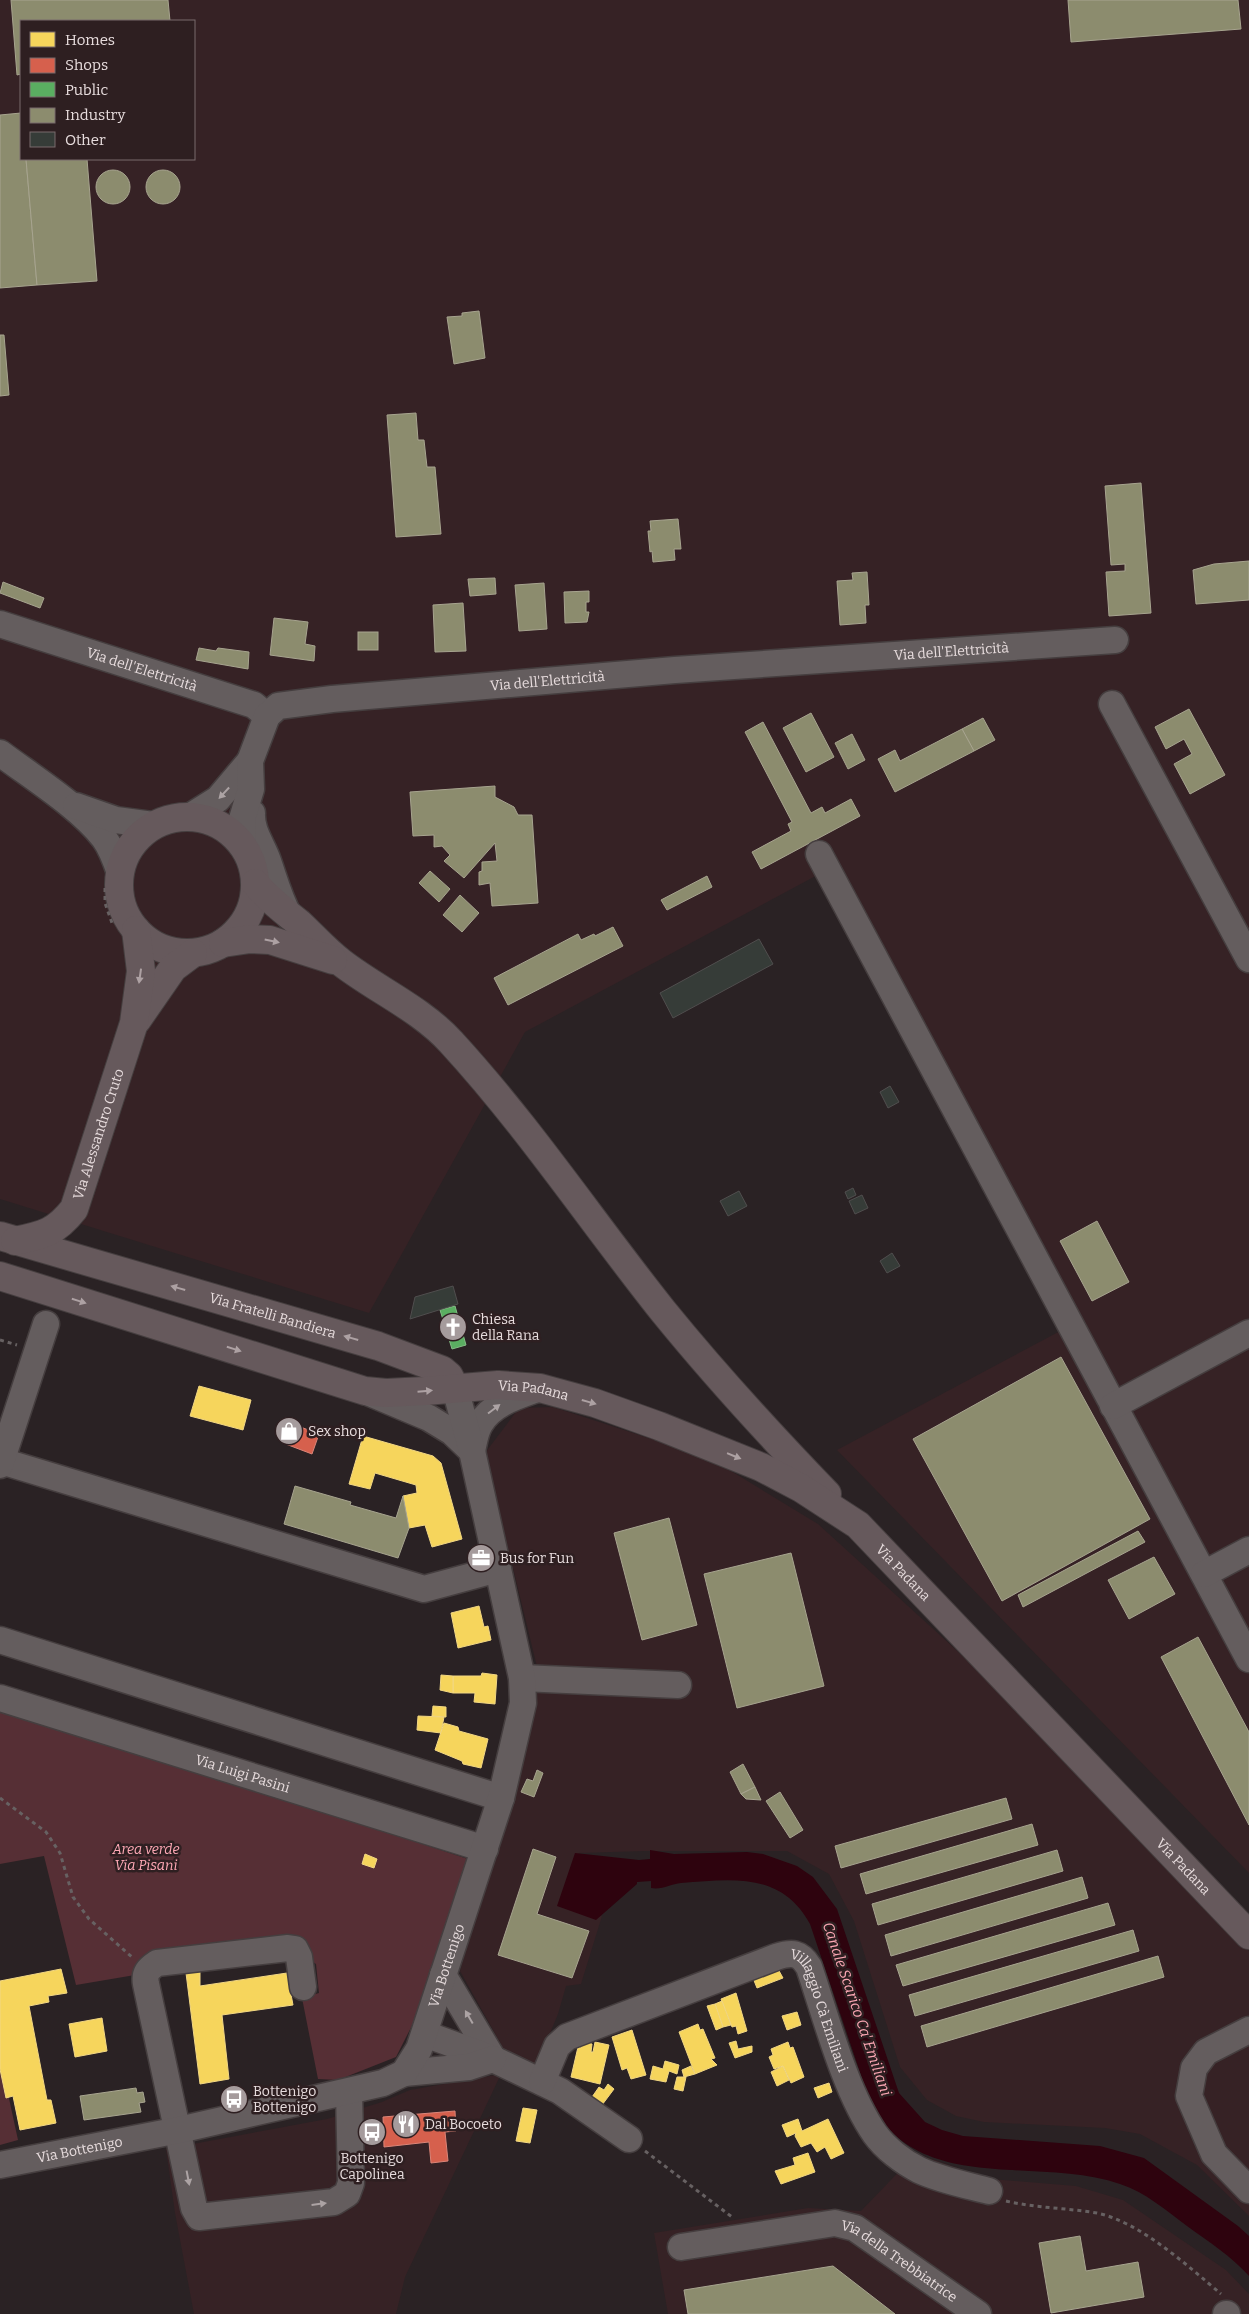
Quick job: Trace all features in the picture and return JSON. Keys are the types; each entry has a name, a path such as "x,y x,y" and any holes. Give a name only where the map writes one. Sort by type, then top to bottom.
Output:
{"main road":[{"path":"223,943 240,927 252,907 255,883 252,864 242,846 228,831 217,824 190,816 171,819 153,825 137,838 112,878 120,893 125,913 126,931 171,951 193,953 208,950 223,943 250,938 270,940 342,963"},
{"path":"255,883 269,899 342,963 424,1019 449,1040 531,1137 663,1310 709,1366 754,1418 858,1525"},
{"name":"Via Alessandro Cruto","path":"8,1238 51,1231 62,1225 74,1209 134,1023 141,971 126,931"},
{"name":"Via Alessandro Cruto","path":"134,1023 173,968 193,953"},
{"path":"74,1209 73,1244 79,1259"},
{"name":"Via Fratelli Bandiera","path":"8,1238 378,1346 442,1370 449,1376 455,1388"},
{"path":"5,1281 365,1391 386,1393 455,1388"},
{"path":"365,1391 385,1374 384,1360 378,1346"},
{"name":"Via Padana","path":"455,1388 498,1385 540,1388 622,1413 762,1467 800,1488 858,1525 1249,1935"}],"street":[{"name":"Via dell'Elettricità","path":"0,624 254,706 266,716 272,710 286,704 332,699 675,670 1115,640"},
{"path":"1112,704 1249,959"},
{"path":"190,816 218,799 250,761 266,716"},
{"path":"0,753 68,803 104,838 114,856 112,878"},
{"path":"250,761 251,821 267,859 277,894 290,916"},
{"path":"242,846 242,819 251,789"},
{"path":"68,803 116,820 153,825"},
{"path":"819,854 1249,1659"},
{"path":"46,1324 1,1463 424,1589 498,1569"},
{"path":"1114,1406 1249,1333"},
{"name":"Via Fratelli Bandiera","path":"455,1388 472,1451"},
{"path":"365,1391 429,1418 452,1432 472,1451 479,1425 490,1410 508,1400 540,1388"},
{"name":"Via Bottenigo","path":"0,2165 179,2130 349,2092 383,2083 404,2073 419,2050 425,2034 485,1849 501,1798 523,1703 522,1678 472,1451"},
{"path":"1204,1574 1249,1550"},
{"path":"0,1640 501,1798"},
{"path":"522,1678 678,1685"},
{"name":"Via Luigi Pasini","path":"0,1698 485,1849"},
{"path":"303,1987 299,1957 295,1949 288,1948 157,1963 147,1970 146,1984 179,2130 194,2208 199,2217 204,2218 334,2202 348,2194 351,2183 349,2092"},
{"name":"Villaggio Cà Emiliani","path":"536,2080 557,2046 567,2037 776,1957 797,1954 803,1958 808,1967 845,2072 859,2106 875,2135 896,2155 919,2170 989,2191"},
{"path":"443,1975 498,2062"},
{"path":"1246,2182 1214,2154 1189,2096 1194,2068 1206,2052 1249,2030"},
{"path":"425,2034 498,2062 560,2091 629,2139"},
{"path":"404,2073 469,2067 498,2062"},
{"name":"Via della Trebbiatrice","path":"681,2247 836,2223 847,2224 978,2314"}],"path":[{"path":"112,878 106,903 126,931"},
{"path":"0,1798 46,1832 60,1853 74,1897 89,1919 147,1970"},
{"path":"629,2139 757,2236"},
{"path":"989,2191 997,2198 1030,2206 1098,2214 1122,2221 1181,2260 1222,2294 1229,2302 1227,2314"}],"shaded area":[{"path":"0,0 1249,0 1249,1873 837,1450 1064,1329 823,872 525,1032 369,1313 0,1199"},
{"path":"553,1407 664,1443 731,1471 818,1524 953,1647 1032,1724 1249,1951 1249,2216 1197,2165 1140,2134 1105,2128 984,2122 956,2116 927,2100 900,2067 854,1921 829,1874 787,1851 579,1853 559,1901 602,1916 581,1984 566,1986 558,2014 536,2067 507,2055 460,1971 540,1679 485,1453 519,1408"},
{"path":"501,2074 405,2277 396,2314 194,2314 175,2213 166,2149 327,2119 382,2102 410,2090"},
{"path":"916,2154 991,2179 1076,2186 1123,2200 1226,2270 1249,2294 1249,2314 668,2314 654,2233 808,2208 861,2211"}],"green space":[{"name":"Area verde Via Pisani","path":"0,1706 468,1859 427,1996 396,2057 338,2080 318,2079 302,1998 319,1993 316,1964 303,1955 135,1975 76,1985 44,1856 0,1864"},
{"path":"0,2057 18,2140 0,2145"}],"water":[{"name":"Canale Scarico Ca' Emiliani","path":"650,1850 674,1854 747,1852 763,1854 797,1866 813,1877 837,1909 899,2093 925,2122 942,2130 963,2136 1100,2146 1144,2158 1249,2236 1249,2276 1212,2244 1155,2202 1129,2187 1087,2176 982,2168 948,2162 918,2151 891,2132 870,2102 810,1924 799,1907 785,1895 771,1887 754,1882 719,1880 651,1888 651,1881 637,1882 596,1920 557,1906 575,1853 639,1860 650,1859"}],"building: Homes":[{"path":"199,1386 251,1400 243,1430 190,1416"},
{"path":"363,1436 433,1456 441,1463 462,1539 432,1547 425,1525 409,1528 403,1496 417,1493 416,1485 375,1473 370,1489 349,1484"},
{"path":"479,1606 484,1627 488,1626 491,1640 458,1648 451,1613"},
{"path":"482,1673 497,1675 495,1704 474,1702 475,1693 453,1693 453,1676 481,1676"},
{"path":"441,1675 453,1676 453,1693 440,1690"},
{"path":"433,1706 446,1707 446,1717 432,1716"},
{"path":"418,1716 444,1717 441,1733 417,1730"},
{"path":"444,1723 458,1727 459,1731 488,1739 481,1768 463,1764 462,1761 435,1750"},
{"path":"365,1854 377,1859 374,1868 362,1864"},
{"path":"61,1969 67,1993 48,1996 49,2002 29,2006 47,2100 51,2100 56,2123 20,2130 13,2096 6,2098 0,2069 0,1981"},
{"path":"778,1969 783,1978 757,1988 753,1978"},
{"path":"200,1971 200,1986 287,1973 293,2005 222,2015 229,2079 200,2084 186,1973"},
{"path":"736,1993 747,2031 738,2034 736,2026 732,2027 721,1999"},
{"path":"722,2001 731,2025 723,2027 715,2004"},
{"path":"715,2004 723,2027 716,2030 707,2006"},
{"path":"797,2012 801,2025 787,2030 782,2016"},
{"path":"102,2018 107,2051 75,2057 69,2024"},
{"path":"698,2024 700,2030 703,2029 715,2058 711,2059 717,2065 695,2074 679,2032"},
{"path":"632,2030 646,2075 631,2079 627,2068 622,2070 612,2037"},
{"path":"736,2041 738,2049 752,2046 752,2052 735,2058 729,2043"},
{"path":"583,2042 592,2044 591,2052 593,2052 595,2042 609,2045 600,2084 571,2077 578,2047 581,2048"},
{"path":"788,2042 790,2048 793,2047 804,2077 791,2083 783,2066 774,2069 769,2057 773,2055 771,2049"},
{"path":"665,2061 679,2065 677,2074 669,2071 666,2082 650,2079 653,2066 663,2069"},
{"path":"691,2066 695,2074 684,2077 682,2070"},
{"path":"783,2066 789,2080 777,2086 771,2072"},
{"path":"677,2077 686,2077 683,2091 674,2089"},
{"path":"829,2083 832,2092 818,2098 814,2088"},
{"path":"608,2084 614,2089 602,2105 592,2097 599,2087 604,2090"},
{"path":"523,2108 537,2110 530,2143 516,2141"},
{"path":"798,2119 802,2131 828,2119 844,2153 831,2159 825,2147 817,2152 811,2143 801,2147 795,2136 796,2133 787,2137 782,2125"},
{"path":"808,2153 815,2172 781,2184 775,2171 795,2165 793,2158"}],"building: Shops":[{"path":"290,1423 319,1434 312,1454 283,1443"},
{"path":"455,2111 456,2131 445,2132 448,2161 431,2163 429,2142 384,2147 383,2117"}],"building: Public":[{"name":"Chiesa della Rana","path":"455,1306 466,1345 452,1349 440,1310"}],"building: Industry":[{"path":"11,0 168,0 170,20 20,20 20,74 17,75"},
{"path":"1068,0 1238,0 1241,29 1071,42"},
{"path":"20,113 20,160 26,160 37,285 0,288 0,115"},
{"path":"26,160 87,160 97,281 37,285"},
{"path":"113,170 125,175 130,187 125,199 113,204 101,199 96,187 101,175"},
{"path":"163,170 175,175 180,187 175,199 163,204 151,199 146,187 151,175"},
{"path":"479,311 485,358 454,364 447,317 462,316 462,313"},
{"path":"0,335 4,335 9,395 0,396"},
{"path":"416,413 418,440 424,440 427,467 435,467 441,534 396,537 387,415"},
{"path":"1141,483 1151,613 1109,616 1106,572 1125,571 1125,564 1111,565 1105,486"},
{"path":"678,519 681,549 674,549 675,560 653,562 648,531 651,531 650,521"},
{"path":"1249,561 1249,600 1196,604 1193,570 1214,564"},
{"path":"867,572 869,605 865,605 866,623 840,625 837,581 853,580 852,573"},
{"path":"495,578 496,594 470,596 468,579"},
{"path":"3,582 44,598 40,608 0,593"},
{"path":"544,583 547,629 519,631 515,585"},
{"path":"589,591 589,602 586,602 586,612 589,612 587,622 565,623 564,592"},
{"path":"463,603 466,651 435,652 433,605"},
{"path":"274,618 308,622 305,644 315,646 314,661 270,655"},
{"path":"358,632 378,632 378,650 358,650"},
{"path":"199,648 216,651 218,648 249,652 248,669 196,660"},
{"path":"1189,709 1225,775 1190,794 1174,764 1192,754 1184,739 1166,749 1155,727"},
{"path":"811,713 834,757 806,772 783,728"},
{"path":"983,718 995,740 974,751 962,729"},
{"path":"763,722 811,813 822,807 825,813 851,799 860,816 761,869 752,852 791,831 788,824 792,822 745,732"},
{"path":"962,729 974,751 895,792 878,759 895,750 900,761"},
{"path":"852,734 865,760 848,769 835,743"},
{"path":"495,786 495,797 514,807 518,815 532,815 538,903 492,906 490,883 479,885 479,872 482,871 482,862 497,861 495,843 464,878 444,861 450,855 442,846 434,847 434,835 413,836 410,792"},
{"path":"430,871 450,889 439,902 419,883"},
{"path":"707,876 712,887 667,910 661,900"},
{"path":"460,895 479,913 462,932 443,915"},
{"path":"613,927 623,946 508,1005 494,978 578,934 581,940 594,934 595,936"},
{"path":"1097,1221 1129,1282 1092,1301 1060,1241"},
{"path":"1061,1357 1150,1519 1002,1601 913,1439"},
{"path":"295,1486 351,1502 350,1505 396,1518 403,1496 409,1528 398,1558 284,1524"},
{"path":"669,1518 697,1625 642,1640 614,1533"},
{"path":"1138,1531 1145,1542 1023,1607 1018,1595"},
{"path":"791,1553 824,1686 737,1708 704,1574"},
{"path":"1154,1557 1175,1594 1129,1619 1108,1580"},
{"path":"1198,1637 1249,1732 1249,1825 1161,1657"},
{"path":"743,1764 755,1787 741,1794 730,1772"},
{"path":"537,1770 543,1773 534,1797 521,1792 527,1779 533,1781"},
{"path":"755,1787 761,1800 746,1799 741,1794"},
{"path":"780,1792 803,1830 790,1838 766,1801"},
{"path":"1006,1798 1012,1819 841,1868 835,1846"},
{"path":"1032,1824 1038,1845 866,1894 860,1874"},
{"path":"533,1849 556,1857 537,1914 589,1931 572,1978 498,1955"},
{"path":"1057,1850 1063,1871 878,1925 872,1904"},
{"path":"1082,1877 1088,1898 891,1956 885,1935"},
{"path":"1108,1903 1115,1925 903,1986 896,1965"},
{"path":"1133,1930 1139,1951 915,2016 909,1995"},
{"path":"1158,1956 1164,1977 927,2047 921,2026"},
{"path":"136,2088 137,2093 143,2092 145,2102 139,2103 141,2112 84,2120 80,2096"},
{"path":"1080,2236 1086,2271 1138,2262 1144,2297 1051,2313 1039,2243"},
{"path":"833,2266 895,2314 688,2314 684,2290"}],"building: Other":[{"path":"759,939 773,964 673,1018 660,993"},
{"path":"890,1086 899,1102 888,1108 880,1092"},
{"path":"853,1188 856,1195 848,1199 845,1192"},
{"path":"739,1191 747,1206 728,1216 720,1201"},
{"path":"862,1195 868,1208 855,1214 849,1201"},
{"path":"892,1253 900,1266 887,1273 880,1261"},
{"path":"453,1286 458,1304 410,1319 415,1297"}],"place":[{"name":"Chiesa della Rana","path":"453,1327"},
{"name":"Sex shop","path":"289,1431"},
{"name":"Bus for Fun","path":"481,1558"},
{"name":"Bottenigo Bottenigo","path":"234,2099"},
{"name":"Dal Bocoeto","path":"406,2124"},
{"name":"Bottenigo Capolinea","path":"372,2132"}]}
